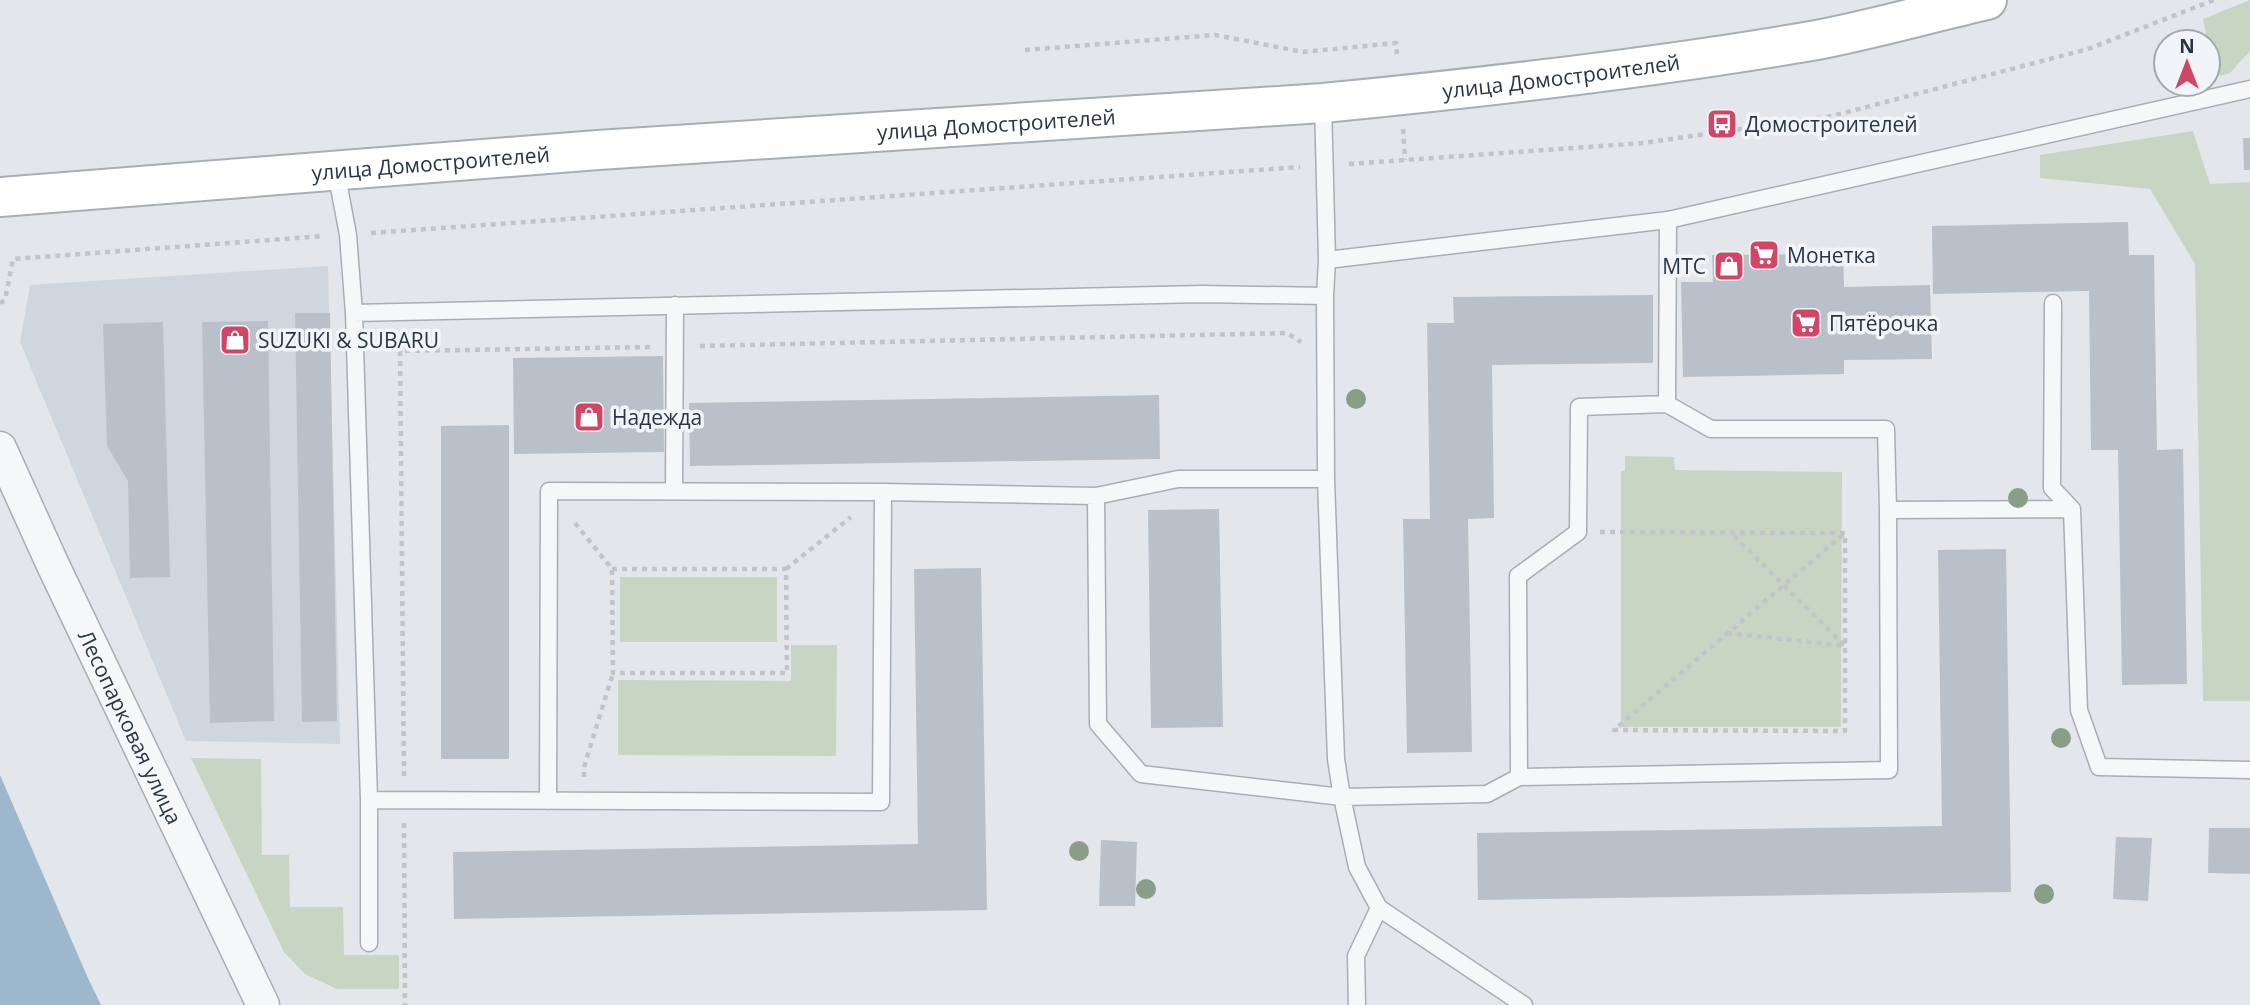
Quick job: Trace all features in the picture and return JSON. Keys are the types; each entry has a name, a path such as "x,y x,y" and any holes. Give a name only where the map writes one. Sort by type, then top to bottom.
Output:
{"main road":[{"name":"улица Домостроителей","path":"0,197 598,150 1323,103 1641,66 1819,39 1987,0"}],"street":[{"name":"Лесопарковая улица","path":"0,448 263,1005"}],"lane":[{"path":"1327,260 1668,220 2250,89"},
{"path":"1323,103 1327,260 1326,479 1335,759 1357,867 1378,908 1524,1005"},
{"path":"336,171 348,235 354,313 369,800 369,943"},
{"path":"1667,404 1668,220"},
{"path":"354,313 1189,294 1325,296"},
{"path":"2053,303 2052,488 2072,509 2079,710 2099,768 2250,770"},
{"path":"674,491 675,305"},
{"path":"1096,496 1098,724 1141,774 1342,797 1487,794 1519,777 1889,770 1886,429 1712,429 1667,404 1579,407 1578,532 1518,576 1519,777"},
{"path":"548,801 549,491 1096,496 1178,480 1326,479"},
{"path":"369,800 881,802 883,492"},
{"path":"1888,510 2072,509"},
{"path":"1357,1005 1356,956 1378,908"}],"path":[{"path":"1348,164 1643,143 1832,116 2088,49 2214,0"},
{"path":"1024,50 1215,35 1303,52 1396,43 1397,54"},
{"path":"1402,121 1405,160"},
{"path":"0,303 5,300 13,259 1300,167"},
{"path":"549,491 612,569 612,673 584,768 584,801"},
{"path":"612,569 786,569 883,492"},
{"path":"1578,532 1844,533"},
{"path":"1730,532 1844,646"},
{"path":"1844,533 1845,731 1614,730 1783,585 1844,533"},
{"path":"612,673 787,673 786,569"},
{"path":"1727,633 1844,646"}],"shaded area":[{"path":"328,266 340,744 186,741 20,342 30,285"}],"green space":[{"path":"2250,0 2250,51 2230,73 2222,75 2222,28 2205,28 2203,19"},
{"path":"2193,131 2210,184 2250,182 2250,701 2203,701 2195,264 2150,189 2040,178 2040,155"},
{"path":"1625,456 1674,457 1675,470 1842,472 1841,727 1621,727 1621,471 1625,471"},
{"path":"620,577 777,577 777,642 620,642"},
{"path":"791,645 837,645 836,756 618,755 618,680 791,681"},
{"path":"191,758 261,759 262,855 289,855 290,907 343,907 344,955 399,955 399,989 337,989 305,974 284,952"}],"water":[{"path":"0,775 87,976 101,1005 0,1005"}],"building":[{"path":"2243,138 2250,138 2250,170 2244,170"},
{"path":"2128,222 2129,255 2154,255 2157,450 2183,449 2187,684 2122,685 2118,450 2091,450 2089,291 1933,294 1932,226"},
{"name":"Пятёрочка","path":"1843,254 1844,287 1930,285 1932,359 1844,360 1844,374 1683,377 1681,282 1713,282 1712,255"},
{"path":"1653,295 1653,363 1492,365 1494,518 1468,519 1472,752 1407,753 1403,519 1430,519 1427,323 1454,323 1453,297"},
{"path":"295,313 330,313 337,721 302,722"},
{"path":"268,321 274,721 210,723 202,322"},
{"path":"163,322 170,577 130,578 128,481 107,446 103,324"},
{"name":"Надежда","path":"663,356 664,452 514,454 513,358"},
{"path":"1159,395 1160,459 690,466 689,403"},
{"path":"509,425 509,759 441,759 441,426"},
{"path":"1219,509 1223,727 1151,728 1148,510"},
{"path":"2006,549 2011,892 1478,900 1477,833 1942,826 1938,550"},
{"path":"981,568 987,910 454,919 453,852 918,844 914,569"},
{"path":"2209,828 2250,828 2250,874 2208,873"},
{"path":"2116,837 2152,838 2148,901 2113,899"},
{"path":"1101,840 1137,842 1135,906 1099,906"}],"place":[{"name":"Домостроителей","path":"1722,124"},
{"name":"Монетка","path":"1764,255"},
{"name":"МТС","path":"1729,266"},
{"name":"Пятёрочка","path":"1806,323"},
{"name":"SUZUKI & SUBARU","path":"235,340"},
{"name":"Надежда","path":"589,417"}]}
